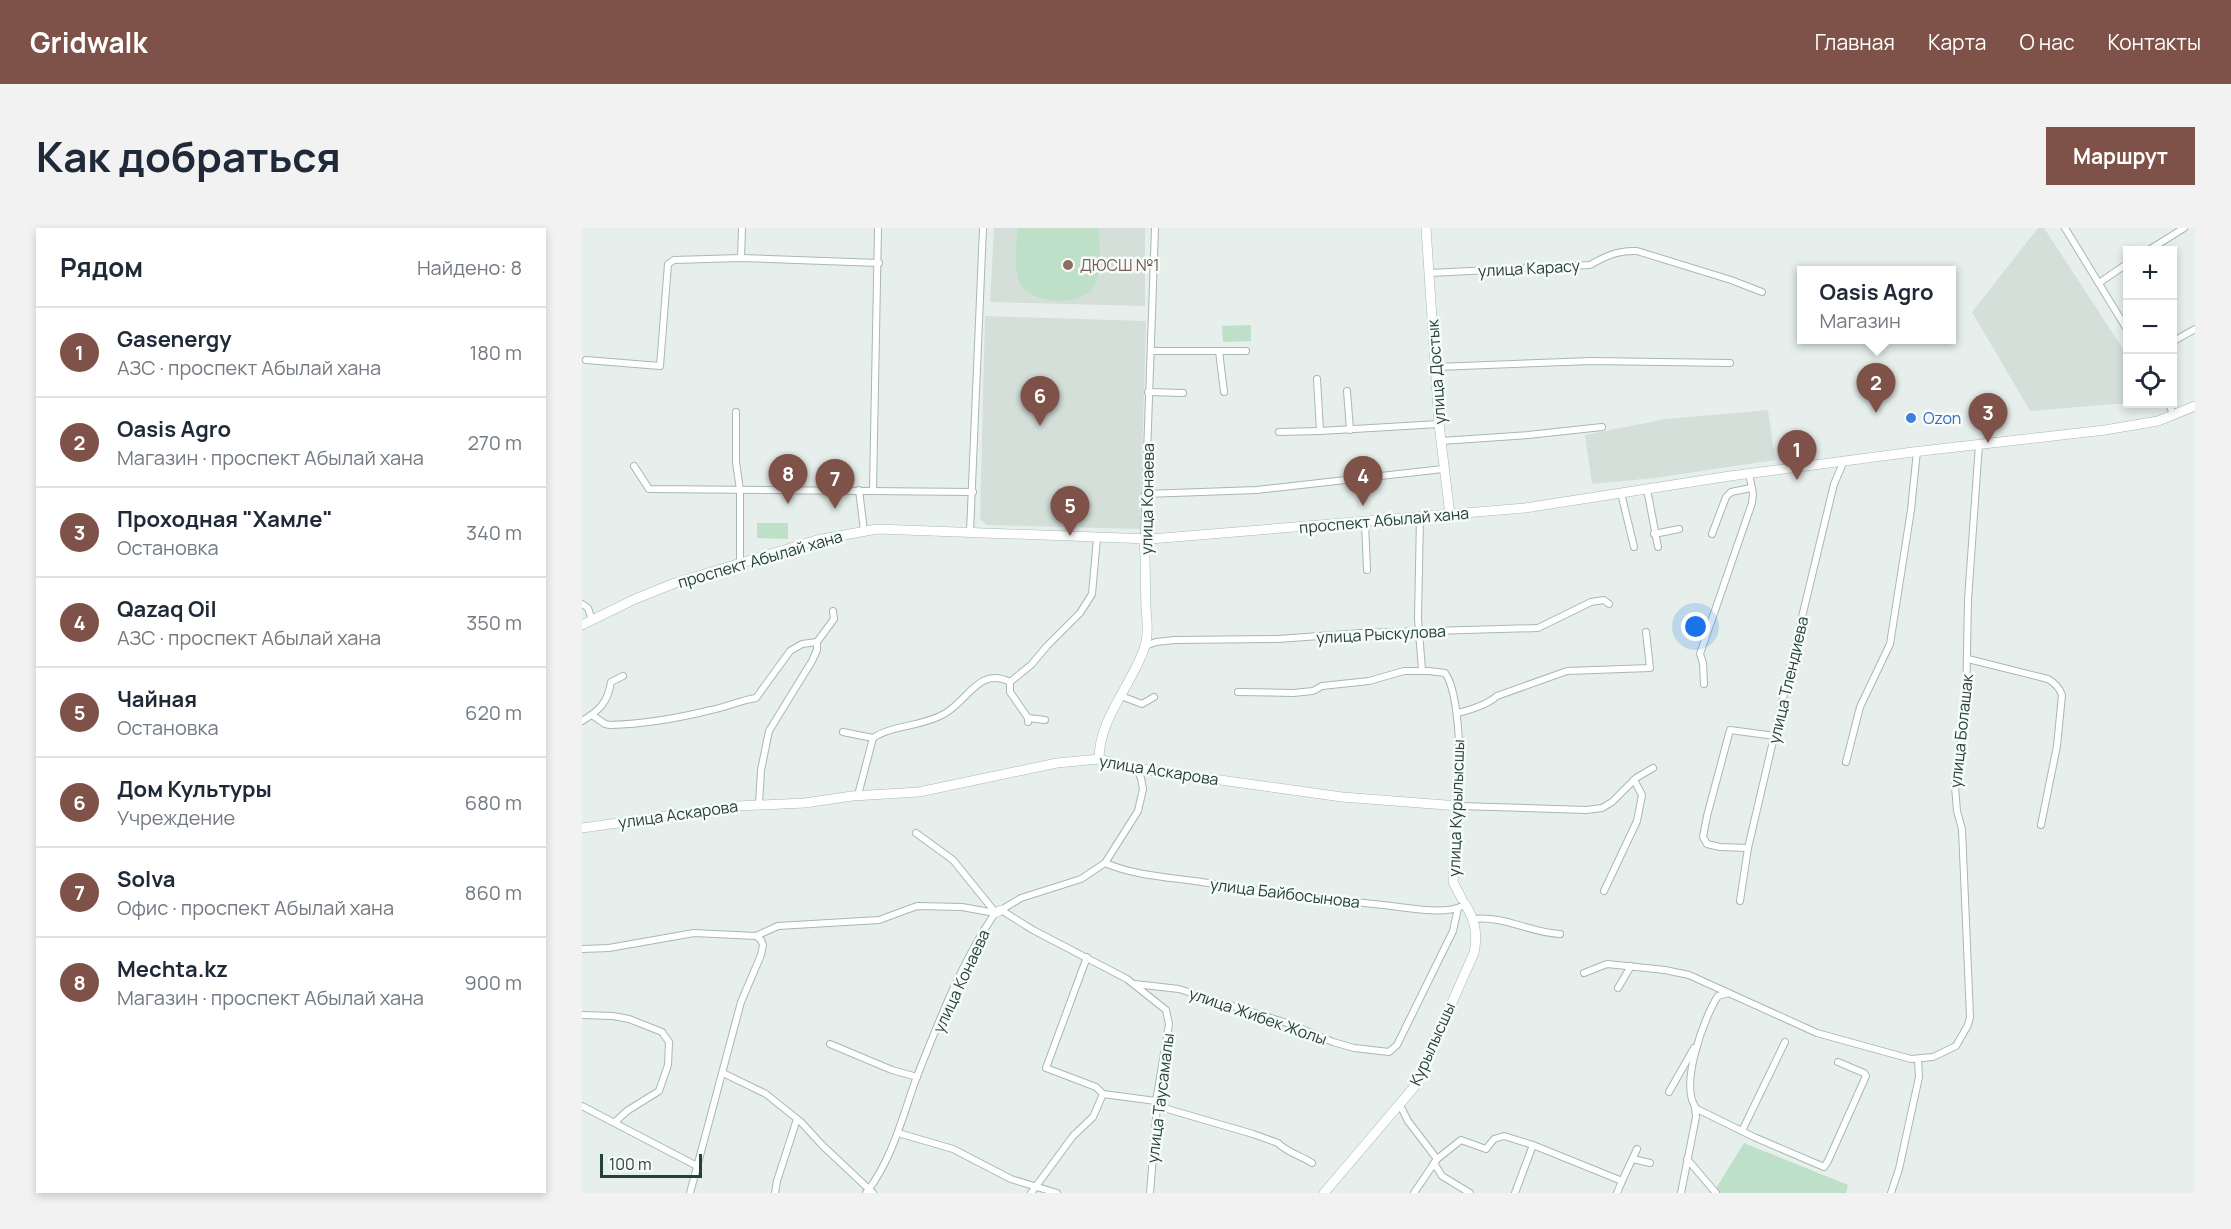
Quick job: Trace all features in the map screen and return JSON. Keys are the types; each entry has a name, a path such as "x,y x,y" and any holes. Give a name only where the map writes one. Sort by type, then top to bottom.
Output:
{"street":[{"path":"741,228 741,258"},
{"path":"873,490 878,228"},
{"path":"970,532 974,492 983,228"},
{"name":"улица Конаева","path":"1099,759 1103,734 1145,646 1148,620 1144,539 1155,228"},
{"name":"улица Достык","path":"1426,228 1439,424 1450,515"},
{"path":"2065,228 2123,324"},
{"path":"2155,246 2184,228"},
{"name":"улица Карасу","path":"1430,273 1590,265 1612,253 1630,250 1687,265 1762,292"},
{"path":"586,360 660,366 668,264 681,258 879,263"},
{"path":"2099,283 2123,266"},
{"path":"2177,339 2195,329"},
{"path":"1151,351 1246,351"},
{"path":"1219,351 1224,392"},
{"path":"1436,367 1592,361 1730,363"},
{"path":"1317,379 1320,431"},
{"path":"1347,391 1350,430"},
{"path":"1148,392 1183,393"},
{"name":"проспект Абылай хана","path":"582,625 675,583 817,540 864,531 885,529 1144,539 1525,508 1749,473 2105,430 2157,421 2195,406"},
{"path":"2171,408 2173,414"},
{"path":"736,412 736,462 740,490 740,563"},
{"path":"1279,432 1439,424"},
{"path":"1441,441 1602,427"},
{"name":"улица Болашак","path":"1918,1059 1933,1057 1956,1046 1970,1017 1962,829 1957,812 1955,787 1966,701 1968,600 1979,444"},
{"path":"1846,762 1860,707 1890,644 1917,451"},
{"name":"улица Тлендиева","path":"1740,901 1748,848 1834,484 1844,461"},
{"path":"634,466 649,489 974,492"},
{"path":"1145,494 1257,490 1443,469"},
{"path":"1704,684 1700,654 1752,502 1749,473"},
{"path":"1712,534 1726,497 1731,492 1751,488"},
{"path":"1647,489 1657,545 1648,545"},
{"path":"859,490 864,531"},
{"path":"1621,493 1634,547"},
{"path":"1239,693 1313,691 1322,686 1369,681 1393,672 1422,670 1420,517"},
{"path":"1365,522 1367,570"},
{"path":"1654,534 1679,529"},
{"path":"1010,682 1031,665 1080,613 1092,594 1097,538"},
{"name":"улица Рыскулова","path":"1145,646 1175,640 1278,639 1420,630 1428,632 1538,628 1591,602 1604,600 1609,603"},
{"path":"582,604 588,608 592,620"},
{"path":"759,804 761,770 769,731 812,662 817,650 817,642 834,619 834,610"},
{"path":"1457,713 1470,710 1497,696 1567,671 1650,668 1646,632"},
{"path":"592,715 605,724 643,722 706,712 744,699 756,698 790,651 802,644 817,642"},
{"path":"1968,659 2048,679 2061,691 2056,746 2041,825"},
{"name":"улица Курылысшы","path":"1422,670 1445,673 1457,713 1460,774 1452,882 1462,904 1473,919 1476,939"},
{"path":"582,721 592,715 607,700 611,682 623,676"},
{"path":"843,732 873,738 893,730 924,724 945,714 968,696 975,687 989,678 1000,677 1010,682"},
{"path":"1010,682 1010,692 1028,720 1045,720"},
{"path":"1121,696 1142,704 1154,697"},
{"path":"1748,848 1707,844 1703,837 1707,816 1730,730 1775,736"},
{"path":"858,795 873,738"},
{"name":"улица Аскарова","path":"582,828 759,804 805,803 858,795 919,792 1057,763 1099,759 1135,768 1352,798 1459,806 1586,810 1602,808 1612,802 1634,780 1653,768"},
{"name":"улица Конаева","path":"869,1192 898,1133 917,1077 978,937 998,911 1021,898 1081,879 1105,863 1138,811 1143,789 1139,773 1135,768"},
{"path":"1605,891 1637,821 1642,795 1634,780"},
{"path":"916,833 953,861 998,911"},
{"name":"улица Байбосынова","path":"1105,863 1150,874 1266,892 1417,908 1462,904"},
{"name":"улица Жибек Жолы","path":"582,949 609,948 694,933 756,936 778,926 879,920 917,906 998,911 1134,984 1179,989 1290,1024 1354,1048 1389,1052 1397,1045 1453,931 1462,904"},
{"path":"1473,919 1498,919 1526,929 1560,934"},
{"path":"690,1193 741,1002 761,955 763,945 756,936"},
{"name":"Курылысшы","path":"1324,1193 1415,1086 1474,953 1476,939"},
{"path":"1087,957 1046,1068 1096,1087 1103,1094 1157,1103 1253,1134 1278,1143 1280,1147 1312,1163"},
{"path":"1584,973 1607,964 1689,975 1817,1033 1884,1053 1918,1059 1919,1077 1899,1169 1891,1193"},
{"path":"1618,988 1631,966"},
{"name":"улица Таусамалы","path":"1134,984 1166,1010 1169,1017 1157,1103 1150,1193"},
{"path":"1669,1092 1698,1041 1710,1007 1718,996 1730,992"},
{"path":"582,1015 629,1019 662,1032 669,1042 668,1065 659,1091 627,1111 615,1122"},
{"path":"1681,1193 1696,1117 1690,1092 1698,1041"},
{"path":"1742,1131 1785,1042"},
{"path":"830,1044 892,1070 917,1077"},
{"path":"1695,1107 1742,1131 1824,1167 1866,1076 1838,1062"},
{"path":"723,1073 766,1094 797,1119 869,1192"},
{"path":"1033,1190 1073,1136 1093,1117 1103,1094"},
{"path":"1400,1105 1408,1121 1436,1161 1442,1176 1470,1193"},
{"path":"582,1106 697,1166"},
{"path":"775,1193 797,1119"},
{"path":"898,1133 953,1149 1033,1190 1057,1193"},
{"path":"1414,1193 1436,1161 1456,1142 1461,1140 1486,1149 1494,1139 1504,1136 1533,1145 1622,1182"},
{"path":"1515,1193 1533,1145"},
{"path":"1617,1193 1637,1149"},
{"path":"1633,1159 1650,1163"},
{"path":"1687,1160 1708,1181 1716,1193"}],"shaded area":[{"name":"ДЮСШ №1","path":"994,228 1145,228 1145,306 990,302"},
{"path":"2038,228 2044,228 2123,349 2123,403 2030,411 1972,312"},
{"path":"985,316 1146,321 1140,529 986,525 980,518"},
{"path":"1768,410 1775,460 1654,478 1592,484 1585,435 1666,419"}],"green space":[{"path":"1017,228 1099,228 1100,267 1094,287 1078,298 1056,301 1034,296 1026,290 1018,277"},
{"path":"1251,325 1251,341 1223,342 1222,326"},
{"path":"757,523 788,523 788,539 757,538"},
{"path":"1744,1143 1848,1185 1846,1193 1713,1193"}],"place":[{"name":"ДЮСШ №1","path":"1068,265"},
{"name":"Oasis Agro","path":"1876,413"},
{"name":"Ozon","path":"1911,418"},
{"name":"Дом Культуры","path":"1040,426"},
{"name":"Проходная \"Хамле\"","path":"1988,443"},
{"name":"Gasenergy","path":"1797,480"},
{"name":"Mechta.kz","path":"788,504"},
{"name":"Qazaq Oil","path":"1363,506"},
{"name":"Solva","path":"835,509"},
{"name":"Чайная","path":"1070,536"}]}
